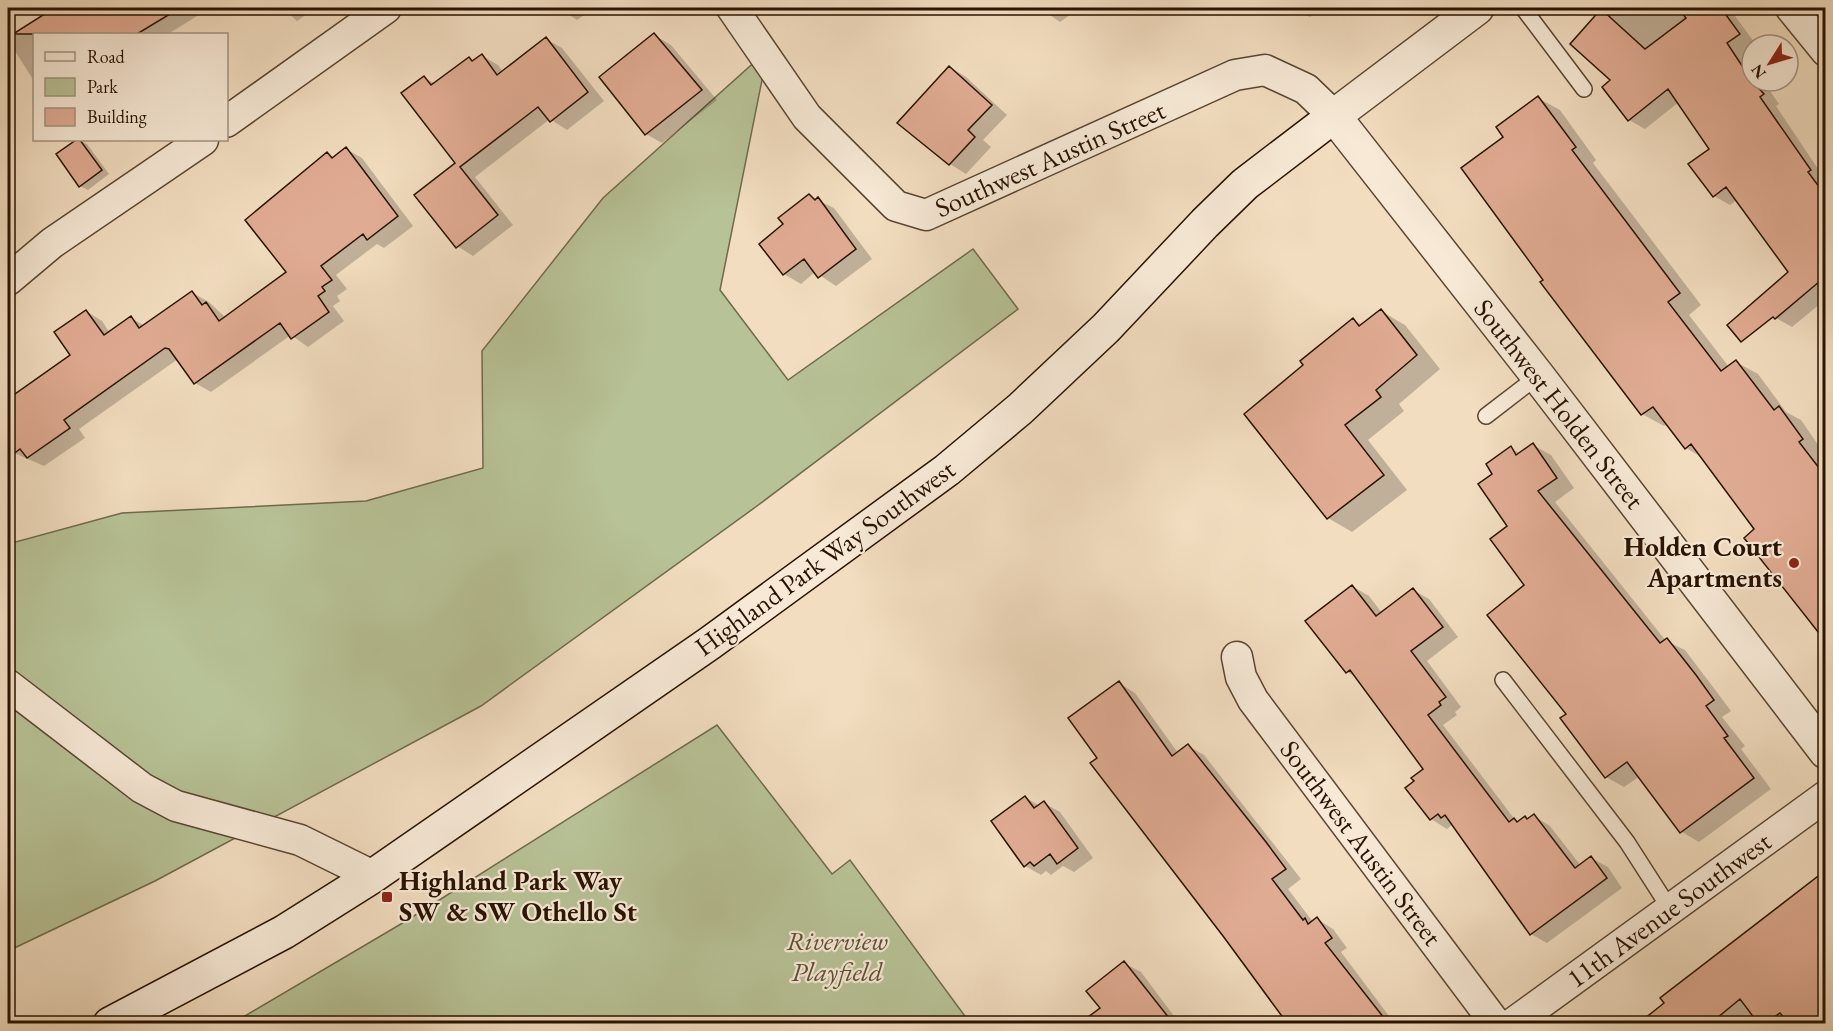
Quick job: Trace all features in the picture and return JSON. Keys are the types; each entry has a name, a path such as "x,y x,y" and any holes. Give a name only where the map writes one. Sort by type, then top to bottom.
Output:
{"main road":[{"name":"Highland Park Way Southwest","path":"110,1023 284,932 373,876 710,643 947,471 1020,409 1106,328 1245,184 1478,8"},
{"name":"Southwest Holden Street","path":"1334,116 1538,376 1826,752"}],"street":[{"path":"228,122 386,8"},
{"name":"Southwest Austin Street","path":"732,8 807,117 896,206 926,215 1235,75 1265,70 1306,89 1334,116"},
{"path":"1791,8 1826,51"},
{"path":"8,280 52,243 202,141"},
{"name":"Southwest Austin Street","path":"1237,657 1241,677 1253,700 1496,1023"},
{"path":"8,685 95,755 150,793 176,806 300,840 373,876"},
{"name":"11th Avenue Southwest","path":"1512,1023 1826,796"}],"lane":[{"path":"1523,8 1584,89"},
{"path":"1486,416 1538,376"},
{"path":"1503,680 1627,842 1670,909"}],"green space":[{"path":"768,50 720,290 788,380 973,249 1018,309 757,506 481,706 155,881 8,951 8,544 122,513 366,501 483,468 482,351 603,198"},
{"name":"Riverview Playfield","path":"717,725 832,874 850,860 970,1023 233,1023 406,921"}],"building":[{"path":"54,8 180,8 139,33 13,34"},
{"path":"1678,8 1721,8 1740,34 1727,43 1740,63 1740,93 1764,94 1760,97 1811,170 1808,172 1826,196 1826,276 1775,319 1773,317 1741,342 1727,325 1788,272 1726,187 1713,197 1688,164 1709,149 1668,89 1628,121 1602,87 1610,80 1570,44 1601,9 1645,49 1686,18"},
{"path":"654,33 702,90 645,135 599,77"},
{"path":"546,37 588,92 550,122 538,107 460,167 498,215 456,248 414,195 455,163 401,93 424,76 431,85 469,57 472,61 482,54 497,75"},
{"path":"949,66 992,105 968,130 975,137 949,165 897,123"},
{"path":"1538,96 1576,147 1572,150 1680,293 1668,302 1721,371 1736,360 1774,410 1779,406 1803,439 1799,442 1826,477 1826,642 1744,538 1754,529 1691,444 1685,449 1653,407 1641,415 1540,282 1543,280 1461,168 1503,137 1496,127"},
{"path":"75,141 81,141 102,170 79,187 56,154"},
{"path":"346,147 398,216 367,240 363,234 321,266 332,280 322,287 325,291 318,296 329,312 291,339 280,323 194,384 169,349 165,348 64,420 70,428 27,458 20,449 8,458 8,399 70,355 54,332 86,310 104,335 131,316 139,328 192,291 202,305 206,302 219,321 286,272 245,220 327,152 332,158"},
{"path":"809,194 815,200 818,197 856,249 818,278 804,259 783,275 759,244 783,224 778,218"},
{"path":"1381,309 1417,355 1376,390 1381,397 1345,425 1384,475 1327,519 1244,414 1303,365 1300,361 1353,318 1359,326"},
{"path":"1533,443 1557,478 1538,491 1660,643 1667,638 1696,675 1714,700 1706,706 1728,736 1724,738 1754,778 1680,833 1627,762 1605,778 1560,718 1566,714 1487,615 1524,585 1490,539 1507,526 1478,484 1492,474 1486,464 1511,446 1516,455"},
{"path":"1352,585 1376,616 1413,588 1443,627 1411,651 1446,697 1439,702 1441,705 1428,715 1509,822 1514,818 1517,822 1525,816 1527,819 1534,814 1575,868 1591,856 1607,878 1530,935 1445,815 1441,818 1438,814 1430,820 1405,788 1414,781 1411,778 1423,769 1350,670 1346,673 1305,621"},
{"path":"1119,681 1172,756 1188,744 1266,842 1286,869 1272,879 1303,920 1305,918 1308,924 1317,917 1332,938 1325,943 1388,1023 1287,1023 1090,763 1097,758 1068,718"},
{"path":"1025,796 1034,808 1044,801 1078,848 1057,864 1050,854 1034,866 1030,862 1024,867 991,821"},
{"path":"1826,870 1826,1023 1789,1023 1780,1013 1766,1023 1758,1023 1740,999 1711,1023 1639,1023 1664,1003 1660,998"},
{"path":"1124,961 1173,1023 1080,1023 1100,1008 1086,991"}],"place":[{"name":"Holden Court Apartments","path":"1794,563"},
{"name":"Highland Park Way SW & SW Othello St","path":"387,897"}]}
